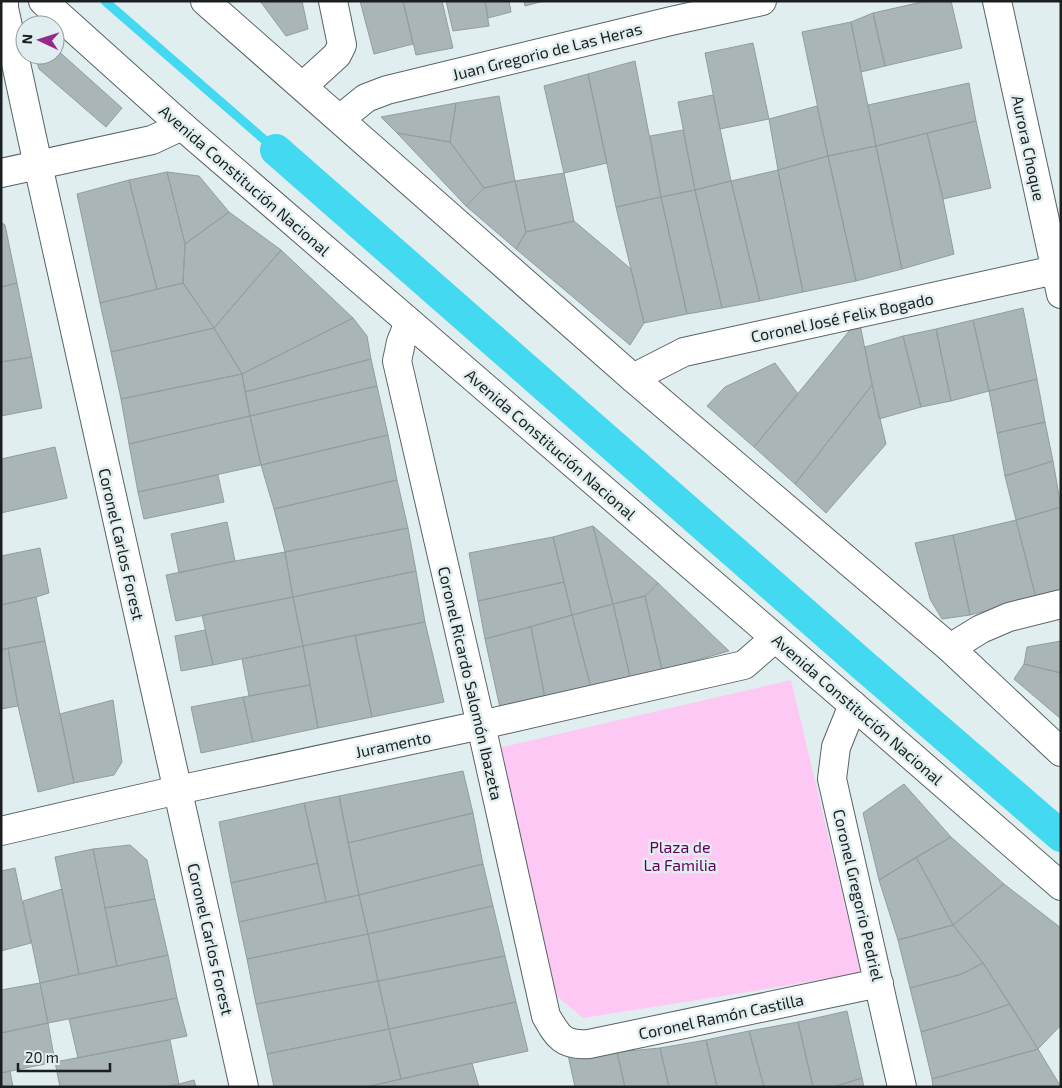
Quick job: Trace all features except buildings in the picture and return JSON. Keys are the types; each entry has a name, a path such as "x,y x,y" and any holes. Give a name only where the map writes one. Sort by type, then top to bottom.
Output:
{"street":[{"name":"Coronel Carlos Forest","path":"4,1 38,165 244,1087"},
{"name":"Avenida Constitución Nacional","path":"43,1 182,126 1061,886"},
{"path":"205,1 633,378 950,648 1061,752"},
{"path":"303,86 337,55 342,45 333,1"},
{"name":"Juan Gregorio de Las Heras","path":"340,119 366,98 387,90 668,11 762,1"},
{"name":"Aurora Choque","path":"997,1 1058,282"},
{"path":"1,173 152,140 182,126"},
{"name":"Coronel José Felix Bogado","path":"633,378 684,352 1058,282"},
{"name":"Coronel Ricardo Salomón Ibazeta","path":"409,322 401,342 397,361 546,1016 554,1031 563,1040"},
{"path":"950,648 982,629 1009,617 1061,604"},
{"name":"Juramento","path":"1,831 744,665 775,638"},
{"name":"Coronel Gregorio Pedriel","path":"853,705 836,747 832,779 902,1087"},
{"name":"Coronel Ramón Castilla","path":"563,1040 575,1045 589,1044 879,983"}],"green space":[{"name":"Plaza de La Familia","path":"791,680 861,973 583,1018 553,993 498,748"}],"waterway":[{"path":"105,1 276,150"},
{"path":"276,150 863,665 1061,836"}]}
